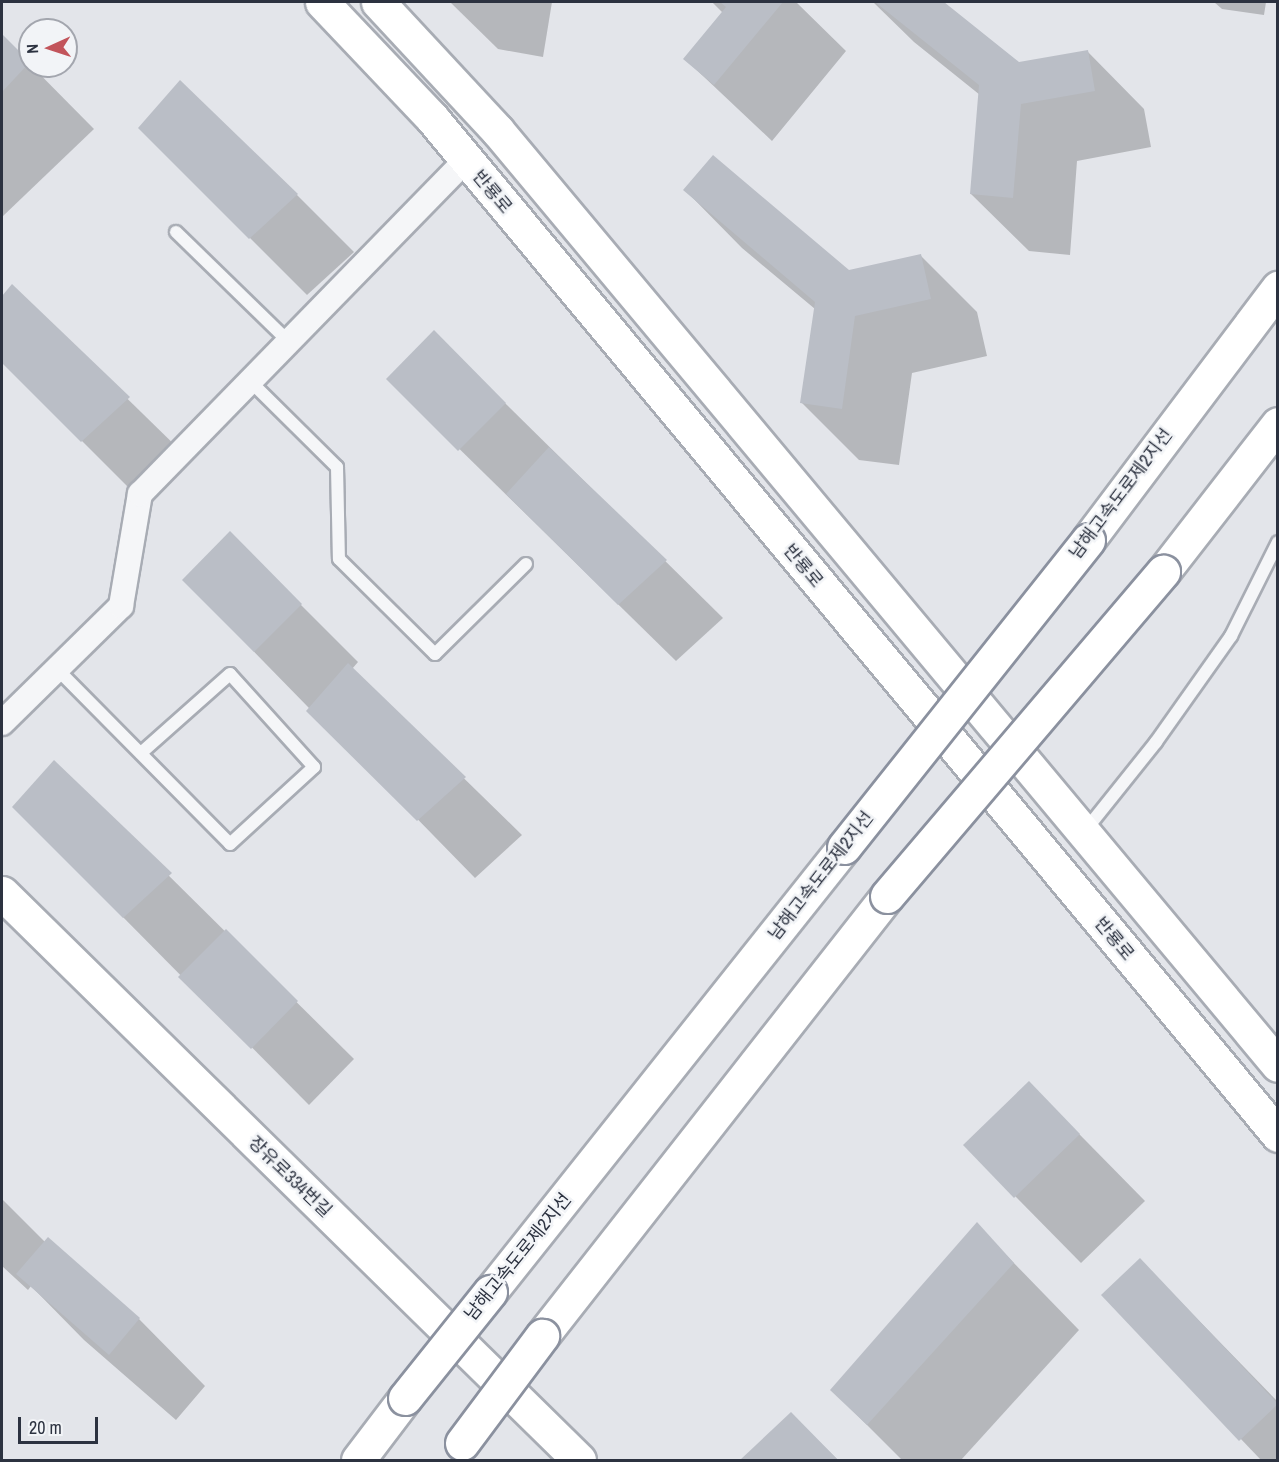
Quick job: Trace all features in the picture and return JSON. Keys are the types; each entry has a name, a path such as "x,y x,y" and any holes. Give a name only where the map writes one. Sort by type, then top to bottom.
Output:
{"main road":[{"name":"반룡로","path":"322,2 432,118 465,161 1278,1136"},
{"path":"378,2 497,130 1278,1065"},
{"name":"남해고속도로제2지선","path":"358,1461 405,1398 1088,540 1278,288"},
{"path":"456,1452 542,1336 887,896 1163,572 1278,424"},
{"name":"장유로334번길","path":"2,893 579,1461"}],"street":[{"path":"2,723 121,606 140,494 465,161"}],"lane":[{"path":"176,232 288,341"},
{"path":"249,380 337,467 339,559 435,654 526,564"},
{"path":"1083,833 1156,742 1231,636 1278,542"},
{"path":"57,669 230,844 314,767 230,674 141,753"}],"building":[{"path":"720,2 783,2 714,85 683,59 726,7"},
{"path":"875,2 944,2 1019,62 1088,50 1095,91 1021,104 1013,198 970,194 979,85"},
{"path":"2,34 18,50 18,75 2,92"},
{"path":"180,80 298,194 249,239 138,128"},
{"path":"713,155 849,270 921,254 931,299 855,316 842,409 800,403 815,302 683,190"},
{"path":"12,284 130,397 81,442 2,363 2,296"},
{"path":"434,330 506,403 458,451 386,379"},
{"path":"549,447 667,560 618,605 506,494"},
{"path":"230,531 302,604 254,652 182,580"},
{"path":"348,663 466,777 417,821 306,711"},
{"path":"54,760 172,873 123,918 12,807"},
{"path":"226,929 298,1001 251,1049 178,977"},
{"path":"1029,1081 1080,1134 1014,1198 963,1145"},
{"path":"977,1222 1014,1263 867,1425 830,1390"},
{"path":"48,1237 140,1318 109,1355 16,1274"},
{"path":"1140,1258 1278,1404 1239,1441 1101,1295"},
{"path":"791,1412 838,1460 740,1460"}]}
